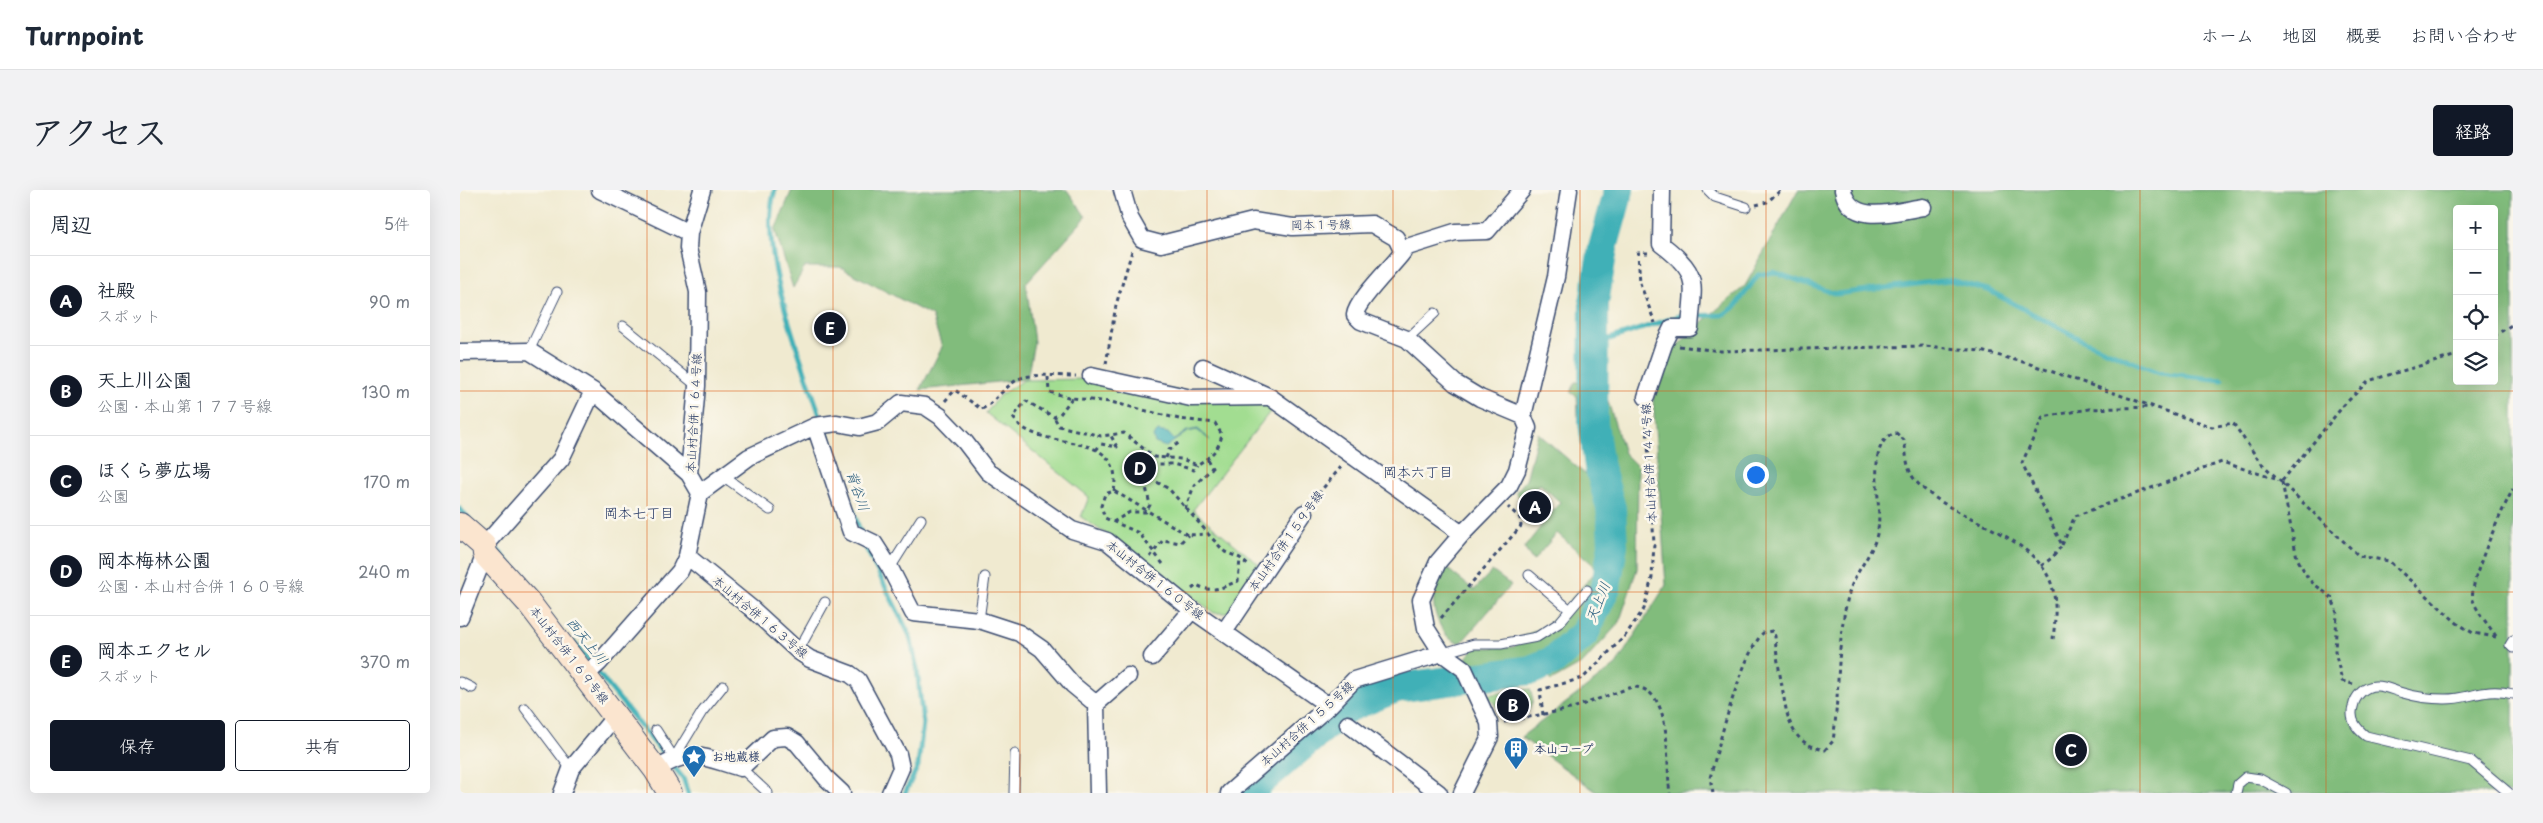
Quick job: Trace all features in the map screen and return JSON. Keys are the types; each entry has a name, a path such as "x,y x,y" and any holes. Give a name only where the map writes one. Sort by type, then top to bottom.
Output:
{"street":[{"path":"600,190 689,233"},
{"name":"本山村合併１６４号線","path":"700,493 689,474 697,386 698,292 688,248 689,233 702,190"},
{"path":"1122,190 1130,218 1142,239"},
{"path":"1522,190 1487,231 1455,232 1402,249 1403,252 1389,271 1356,306 1355,315 1361,321 1407,339 1455,383 1480,398 1523,416"},
{"path":"1462,793 1490,737 1489,723 1464,669 1442,653 1426,628 1421,600 1438,562 1462,534 1509,486 1517,470 1528,428 1523,416 1556,277 1569,190"},
{"name":"本山村合併１４４号線","path":"1646,397 1664,344 1672,328 1690,328 1693,278 1683,260 1661,244 1662,190"},
{"path":"1843,190 1844,196 1854,209 1867,215 1923,207"},
{"name":"岡本１号線","path":"1142,239 1161,244 1253,221 1293,227 1372,224 1396,238 1402,249"},
{"path":"460,352 529,351 594,391 689,474"},
{"path":"1203,367 1270,397 1352,453 1462,534"},
{"path":"1098,376 1191,398 1270,397"},
{"path":"460,617 489,544 560,459 594,391"},
{"path":"592,670 680,572 687,556 700,493 749,457 815,426 837,423 859,427 878,422 901,403 925,406"},
{"name":"本山村合併１６０号線","path":"925,406 940,416 965,442 988,472 1072,530 1107,541 1195,603 1224,632 1329,706"},
{"path":"815,426 851,532 874,543 890,568 913,613 979,620 1019,633 1042,649 1073,685 1096,704 1098,793"},
{"name":"本山村合併１５９号線","path":"1224,632 1304,513"},
{"name":"本山村合併１６９号線","path":"460,525 489,544 513,583 592,670 616,715 665,764 670,793"},
{"name":"本山村合併１６３号線","path":"687,556 752,608 810,660 850,674 865,688 884,732 898,754 900,768 890,793"},
{"path":"1152,657 1195,603"},
{"name":"本山村合併１５５号線","path":"1229,793 1329,706 1354,680 1442,653"},
{"path":"1096,704 1128,676"},
{"path":"562,793 571,769 616,715"},
{"path":"1348,724 1439,793"},
{"path":"665,764 695,755 741,768 774,738 788,737 797,743 842,793"}],"lane":[{"path":"1708,190 1715,196 1746,207"},
{"path":"529,351 557,292"},
{"path":"1407,339 1435,313"},
{"path":"623,326 697,386"},
{"path":"723,476 770,510"},
{"path":"890,568 921,519"},
{"path":"1530,576 1570,610"},
{"path":"979,620 985,578"},
{"path":"1442,653 1474,644 1501,644 1537,637 1559,623 1587,590"},
{"path":"798,651 825,602"},
{"path":"460,682 472,688"},
{"path":"665,764 723,686"},
{"path":"2509,793 2472,761 2366,736 2358,729 2353,720 2352,709 2362,691 2375,686 2425,698 2447,699 2482,691 2513,694"},
{"path":"525,708 571,769"},
{"path":"656,730 665,764"},
{"path":"1014,793 1015,754"},
{"path":"741,768 768,793"},
{"path":"2236,793 2238,784 2246,777 2260,779 2286,793"}],"path":[{"path":"1746,207 1767,202 1781,190"},
{"path":"925,406 942,404 955,390 975,407 986,408 998,393 1024,377 1098,376 1132,252 1142,239"},
{"path":"1638,253 1640,282 1654,314 1656,328"},
{"path":"2498,333 2513,324"},
{"path":"1664,344 1720,351 1925,346 1981,351 2027,363 2212,427 2233,423 2260,462 2282,481 2358,556 2389,561 2400,568 2457,623 2473,633 2496,636 2512,645"},
{"path":"2282,481 2344,405 2368,381 2453,356"},
{"path":"1048,377 1049,392 1072,398 1111,402 1179,419 1215,424 1222,435 1219,447 1194,470 1173,464 1154,464 1143,474"},
{"name":"本山村合併１４４号線","path":"1543,715 1540,690 1583,678 1624,636 1644,609 1652,577 1654,544 1646,431 1646,397"},
{"path":"1054,417 1060,414 1072,398"},
{"path":"1114,491 1116,478 1110,460 1091,446 1034,434 1018,424 1013,417 1026,401 1054,417 1059,426 1101,436 1124,433 1154,457 1182,459 1197,466"},
{"path":"2062,545 2022,463 2043,417 2089,409 2155,407"},
{"path":"1713,793 1710,778 1734,699 1751,649 1763,633 1772,632 1775,636 1786,718 1802,741 1815,748 1825,750 1833,741 1841,640 1849,592 1870,553 1878,533 1880,507 1877,462 1879,446 1887,435 1896,433 1904,440 1910,473 1937,500 2005,536 2027,551 2041,566 2052,584 2055,621 2054,639"},
{"path":"1096,450 1101,444 1117,448 1110,434"},
{"path":"1166,458 1168,450 1180,442"},
{"name":"本山村合併１５９号線","path":"1304,513 1352,453"},
{"path":"1184,509 1194,486 1212,468 1207,459"},
{"path":"2041,566 2053,557 2062,545 2074,516 2222,462 2282,481"},
{"path":"1143,474 1150,505 1146,512"},
{"path":"1143,474 1169,489 1184,509 1225,552 1240,558 1261,576"},
{"path":"2282,481 2297,558 2309,580 2332,598 2337,613 2335,652 2342,681 2353,684 2362,691"},
{"path":"2496,636 2473,600 2475,582 2500,514 2513,489"},
{"path":"1114,491 1146,512 1188,535 1208,534"},
{"path":"1114,491 1105,494 1101,506 1105,518 1139,533 1164,566"},
{"path":"1444,615 1521,526 1520,518 1497,498"},
{"path":"1113,522 1130,512 1146,512"},
{"path":"1155,552 1163,540 1180,542 1188,535"},
{"path":"1195,603 1190,590 1197,585 1206,591 1238,580 1240,558"},
{"path":"1489,723 1517,722 1570,709 1632,687 1641,687 1656,698 1662,711 1670,793"}],"green space":[{"path":"792,190 1067,190 1086,217 1026,283 1034,342 1027,379 920,390 942,347 932,316 840,267 805,267 793,288 775,230"},
{"path":"1798,190 2513,190 2513,793 1598,793 1521,737 1616,665 1666,585 1653,399 1667,356 1696,327 1745,286"},
{"path":"1091,379 1261,401 1273,408 1193,510 1261,566 1227,613 1214,613 1146,561 1081,517 1089,497 986,413 1000,395 1024,380"},
{"path":"1575,382 1603,385 1624,453 1638,467 1637,569 1619,623 1583,663 1551,681 1547,677 1584,646 1605,622 1604,607 1585,618 1558,642 1531,658 1480,672 1464,661 1474,648 1514,647 1524,636 1547,626 1598,569 1557,533 1533,561 1524,548 1560,502 1540,484 1525,501 1515,493 1526,480 1538,433 1586,475 1588,429 1578,416 1577,396 1571,393"},
{"path":"1445,567 1474,590 1492,571 1511,585 1462,642 1450,639 1440,626 1435,611 1434,597"},
{"path":"1530,689 1533,700 1528,711 1504,715 1487,695"}],"water":[{"path":"1198,429 1210,440 1197,430 1187,432 1166,447 1155,443 1153,436 1158,431 1168,433 1174,440 1187,431"}],"waterway":[{"name":"背谷川","path":"775,190 771,213 771,239 782,296 799,353 860,531"},
{"name":"天上川","path":"1247,793 1345,709 1396,688 1531,670 1553,661 1584,634 1606,587 1613,545 1611,508 1599,466 1593,422 1594,303 1603,248 1619,190"},
{"path":"1594,344 1680,316 1723,315 1735,307 1758,275 1774,272 1836,294 1950,280 1988,290 2082,340 2159,373 2222,380"},
{"name":"西天上川","path":"460,509 468,518"},
{"name":"西天上川","path":"493,544 520,576"},
{"name":"背谷川","path":"864,544 910,636 917,669 923,723 918,766 905,793"},
{"name":"西天上川","path":"574,643 683,778 688,793"}],"place":[{"name":"岡本エクセル","path":"830,328"},
{"name":"岡本梅林公園","path":"1140,468"},
{"name":"社殿","path":"1535,507"},
{"name":"天上川公園","path":"1513,705"},
{"name":"ほくら夢広場","path":"2071,750"},
{"name":"本山コープ","path":"1516,770"},
{"name":"お地蔵様","path":"694,778"}],"district":[{"name":"岡本六丁目","path":"1418,472"},
{"name":"岡本七丁目","path":"639,513"}]}
